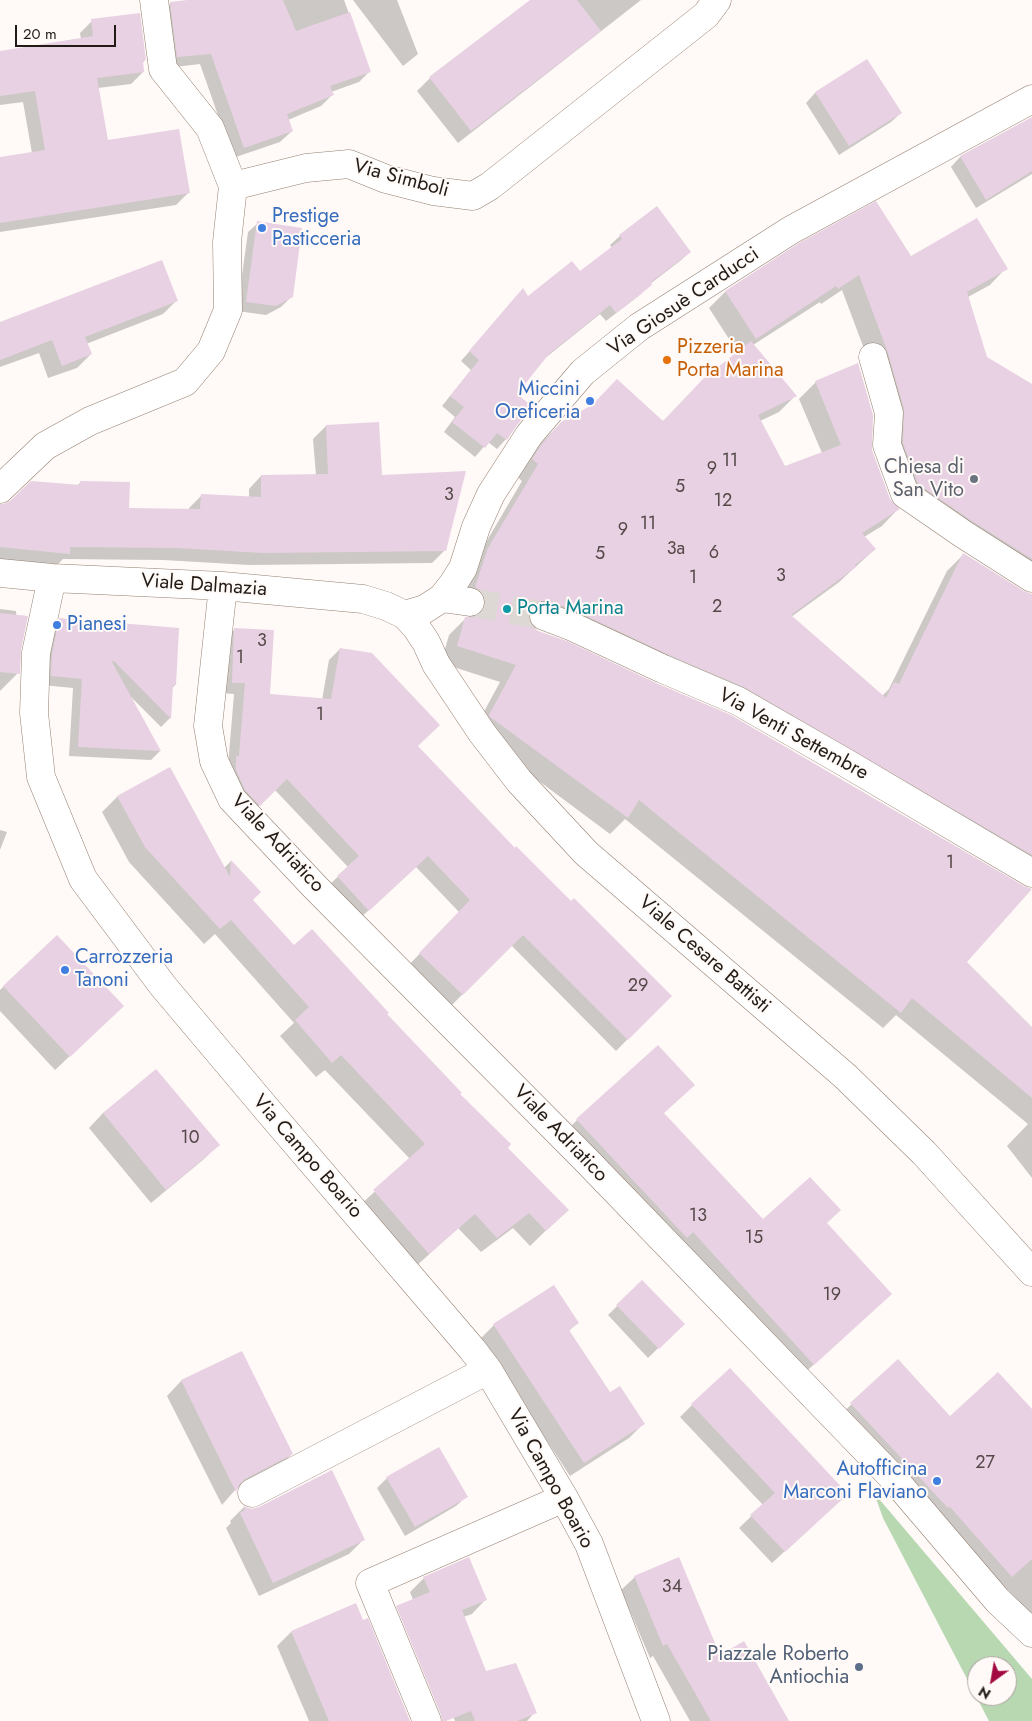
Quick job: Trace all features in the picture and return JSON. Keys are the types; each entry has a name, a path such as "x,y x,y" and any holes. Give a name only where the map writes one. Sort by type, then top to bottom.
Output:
{"street":[{"path":"0,489 44,446 90,421 185,382 211,351 228,310 227,242 233,186 210,128 163,69 154,0"},
{"name":"Via Simboli","path":"233,186 306,168 349,164 386,179 433,191 473,196 490,186 706,15 717,0"},
{"name":"Via Giosuè Carducci","path":"405,615 425,609 442,598 453,584 463,568 476,527 491,494 529,435 583,372 639,327 791,230 1032,99"},
{"path":"873,357 889,413 887,445 905,494 1032,578"},
{"name":"Viale Dalmazia","path":"0,573 52,578 223,586 363,599 386,606 405,615"},
{"name":"Via Campo Boario","path":"52,578 36,652 34,713 41,777 83,879 163,986 488,1370 589,1544 656,1721"},
{"name":"Viale Adriatico","path":"223,586 208,726 214,761 232,799 315,887 586,1160 894,1479 998,1601 1032,1633"},
{"path":"442,598 470,602"},
{"name":"Viale Cesare Battisti","path":"405,615 426,642 436,664 473,720 519,781 586,853 845,1076 924,1153 1032,1272"},
{"name":"Via Venti Settembre","path":"544,616 573,627 738,701 1032,873"},
{"path":"252,1493 488,1370"},
{"path":"427,1721 370,1582 564,1498"}],"green space":[{"path":"874,1493 1012,1656 967,1656 967,1679 883,1518"},
{"path":"1017,1661 1032,1679 1032,1721 989,1721 981,1706 1017,1706"}],"building":[{"path":"187,0 283,0 296,31 350,12 371,72 330,86 334,95 287,114 293,131 244,148 211,54 177,57 170,2"},
{"path":"530,0 577,0 601,31 471,131 429,77"},
{"path":"140,13 146,60 143,60 144,72 97,78 108,140 179,129 190,193 0,223 0,157 45,150 35,91 0,96 0,51 93,36 91,19"},
{"path":"867,59 902,113 849,146 815,92"},
{"path":"1032,117 1032,171 986,200 960,156"},
{"path":"876,201 911,256 977,218 1008,269 967,292 987,357 1032,384 1032,559 918,484 903,443 904,409 888,353 859,275 838,289 836,286 756,339 725,291 799,243"},
{"path":"657,206 691,252 651,282 652,285 616,313 610,305 549,354 517,394 533,407 507,440 497,433 485,448 452,422 464,407 450,396 479,360 469,351 523,288 528,296 572,261 580,271 622,239 619,235"},
{"path":"257,221 302,228 293,297 276,306 246,302"},
{"path":"162,260 178,301 85,337 92,354 62,366 52,340 0,360 0,322"},
{"path":"751,341 797,396 758,415 785,466 841,445 815,381 858,363 873,415 872,450 890,499 900,509 862,533 876,549 855,565 856,567 791,615 886,698 894,682 899,684 963,553 1024,591 1032,594 1032,855 744,687 550,601 541,601 534,604 529,611 529,619 532,626 538,631 567,641 656,683 731,715 1032,889 967,962 1032,1027 1032,1098 912,998 901,1013 639,800 628,818 490,717 489,715 516,665 457,646 465,617 476,616 483,611 485,605 484,596 475,587 488,548 538,464 532,459 561,422 592,405 617,379 663,421 704,378"},
{"path":"379,422 382,475 466,471 446,551 263,553 177,548 70,547 70,554 0,547 0,504 11,500 31,481 80,485 80,481 130,482 129,508 200,509 201,494 261,497 261,475 328,474 326,425"},
{"path":"0,613 28,616 21,650 20,674 0,672"},
{"path":"59,618 179,628 176,685 173,685 171,719 114,661 112,662 161,751 78,747 82,679 51,676 52,655"},
{"path":"234,628 274,630 270,694 331,699 340,648 372,653 440,725 418,746 515,848 516,846 571,901 574,898 672,996 628,1040 523,935 463,995 419,953 470,900 428,856 369,911 337,876 359,856 287,779 260,806 245,790 236,770 236,756 239,756 245,683 232,683"},
{"path":"170,767 230,877 231,860 261,892 253,900 294,945 312,929 389,1013 387,1014 462,1093 460,1094 511,1144 508,1148 569,1210 546,1231 529,1213 497,1238 475,1214 429,1254 373,1190 425,1144 341,1055 332,1063 295,1020 309,1007 231,920 220,929 145,847 117,796"},
{"path":"57,935 124,1006 70,1057 3,986"},
{"path":"658,1045 695,1085 664,1113 763,1219 810,1177 841,1210 827,1223 892,1294 814,1365 693,1232 687,1238 576,1119"},
{"path":"156,1069 220,1145 166,1190 103,1113"},
{"path":"642,1280 685,1324 659,1349 616,1305"},
{"path":"554,1285 579,1323 569,1330 610,1392 620,1386 645,1424 584,1463 493,1324"},
{"path":"242,1351 293,1454 245,1479 239,1485 236,1492 181,1380"},
{"path":"898,1359 950,1416 998,1372 1032,1409 1032,1559 1012,1577 950,1507 948,1508 850,1403"},
{"path":"730,1368 848,1494 785,1552 750,1515 775,1493 691,1404"},
{"path":"439,1447 468,1497 415,1527 386,1477"},
{"path":"332,1470 365,1540 273,1583 240,1513 245,1510 243,1506 251,1509 259,1507"},
{"path":"469,1557 487,1600 462,1610 486,1671 516,1663 537,1713 517,1721 475,1721 471,1711 442,1721 396,1606 430,1592 423,1577"},
{"path":"679,1557 720,1655 744,1641 789,1721 711,1721 667,1644 663,1646 634,1576"},
{"path":"356,1603 363,1620 368,1618 410,1721 329,1721 291,1631"}],"tunnel":[{"path":"470,602 544,616"}],"place":[{"name":"Prestige Pasticceria","path":"262,228"},
{"name":"Pizzeria Porta Marina","path":"667,360"},
{"name":"Miccini Oreficeria","path":"590,401"},
{"name":"Chiesa di San Vito","path":"974,479"},
{"name":"Porta Marina","path":"507,609"},
{"name":"Pianesi","path":"57,625"},
{"name":"Carrozzeria Tanoni","path":"65,970"},
{"name":"Autofficina Marconi Flaviano","path":"937,1481"},
{"name":"Piazzale Roberto Antiochia","path":"859,1667"}]}
